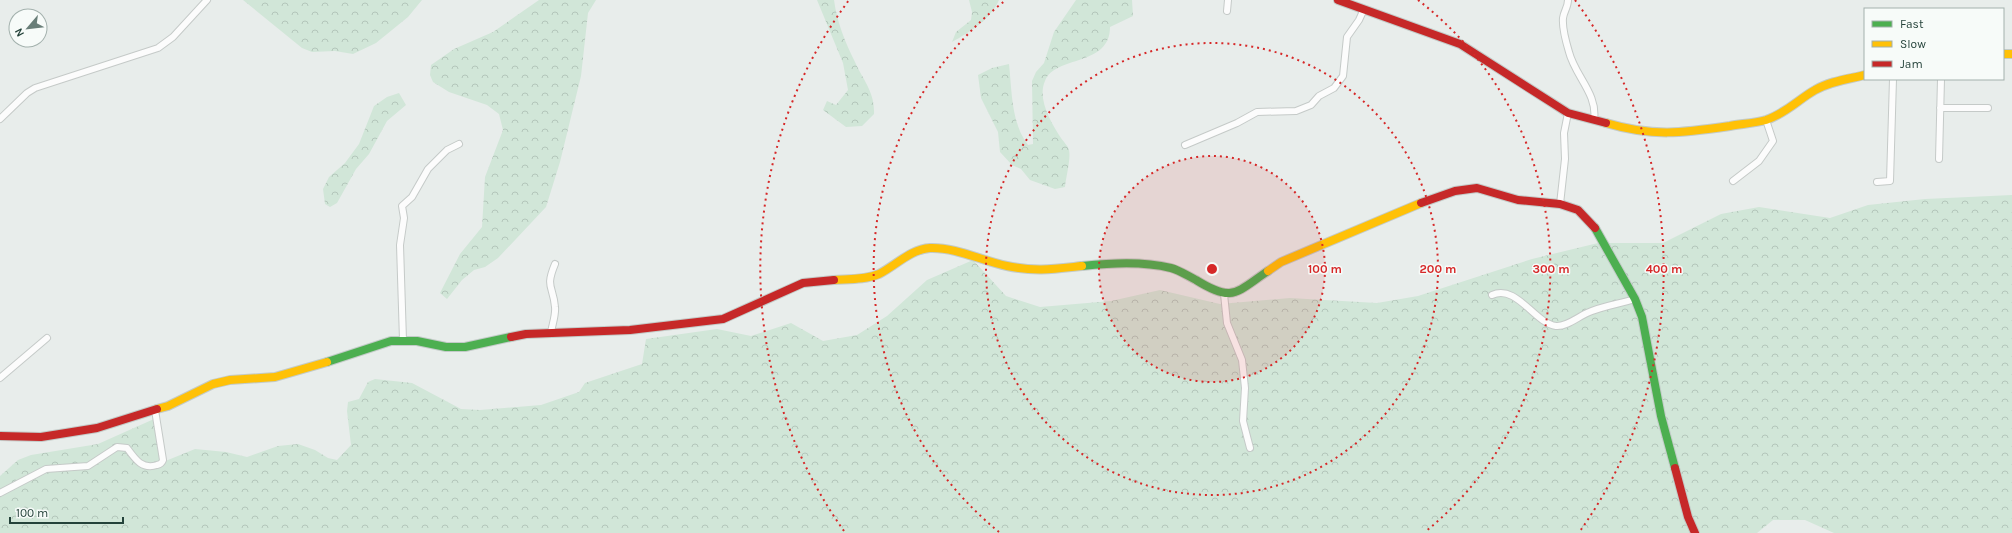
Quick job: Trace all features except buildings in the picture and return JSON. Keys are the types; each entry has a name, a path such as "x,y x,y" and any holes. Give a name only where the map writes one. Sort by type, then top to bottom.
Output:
{"street":[{"path":"0,119 26,93 35,88 158,48 173,37 207,0"},
{"path":"1228,0 1228,11"},
{"path":"1338,0 1460,44 1568,113 1626,128 1669,134 1766,120 1785,110 1816,89 1835,82 1864,75"},
{"path":"1568,0 1568,6 1563,16 1563,24 1569,52 1579,77 1594,102 1594,120"},
{"path":"1185,145 1237,123 1257,112 1296,111 1311,105 1319,96 1334,88 1343,76 1348,37 1364,9"},
{"path":"1877,182 1890,181 1892,80"},
{"path":"1939,159 1941,80"},
{"path":"1940,108 1988,108"},
{"path":"1560,204 1565,159 1564,133 1568,113"},
{"path":"1733,180 1759,161 1771,146 1773,142 1766,120"},
{"path":"403,340 400,245 404,218 402,206 412,197 428,170 447,150 459,144"},
{"path":"0,436 34,437 75,433 97,428 168,406 206,387 222,381 269,378 315,366 380,344 403,340 417,340 446,347 465,347 526,334 630,330 723,319 803,283 868,277 884,272 918,251 935,247 1006,266 1036,271 1125,263 1168,267 1187,275 1215,292 1224,294 1236,292 1281,262 1407,208 1455,191 1477,188 1518,200 1560,204 1578,210 1589,219 1635,299 1642,317 1661,416 1688,517 1695,533"},
{"path":"551,333 556,309 549,286 550,275 555,264"},
{"path":"1492,295 1496,293 1512,296 1537,315 1556,326 1563,325 1588,312 1635,299"},
{"path":"1224,294 1228,323 1242,360 1244,388 1243,422 1250,448"},
{"path":"0,378 47,338"},
{"path":"0,493 46,469 88,466 117,447 127,448 134,458 145,466 151,467 160,464 164,460 155,410"}],"green space":[{"path":"243,0 422,0 408,17 376,43 353,54 335,51 312,52 302,48"},
{"path":"539,0 596,0 588,13 581,76 560,162 546,207 498,258 485,267 474,270 462,280 447,299 440,293 460,254 482,227 485,177 503,130 499,114 487,105 449,92 433,82 430,75 431,65 454,49 493,32"},
{"path":"817,0 834,0 839,24 851,54 871,93 874,114 862,126 846,127 823,110 827,101 836,105 848,90 843,63"},
{"path":"969,0 999,0 990,14 979,25 952,42 956,32 971,20 972,12"},
{"path":"1076,0 1132,0 1133,16 1110,27 1108,40 1101,49 1092,55 1059,67 1051,73 1045,81 1043,95 1046,111 1069,150 1069,163 1065,187 1055,189 1030,180 1021,169 1012,165 1000,152 998,132 981,98 978,75 992,68 1009,64 1013,106 1018,127 1028,145 1033,144 1032,81 1036,72 1044,63 1054,32"},
{"path":"399,93 406,105 387,121 369,154 356,169 337,203 330,207 325,204 323,189 329,177 345,163 359,144 374,106 387,97"},
{"path":"2012,195 2012,533 1834,533 1805,520 1773,520 1757,533 0,533 0,476 18,460 31,455 98,444 154,419 163,462 195,449 226,452 247,457 278,446 298,444 315,450 328,458 337,460 351,445 347,411 348,402 359,399 368,382 375,379 412,383 461,409 480,410 541,405 579,392 585,383 642,364 646,339 717,329 751,336 791,323 823,341 857,335 887,316 927,280 973,260 1006,296 1040,307 1111,301 1160,290 1220,304 1290,298 1377,303 1418,296 1532,259 1598,243 1663,243 1721,214 1759,207 1830,218 1868,205 1925,199"}],"traffic: fast":[{"path":"1595,228 1635,299 1642,317 1661,416 1675,468"},
{"path":"1082,266 1126,263 1149,264 1171,268 1208,287 1226,293 1240,290 1268,271"},
{"path":"327,362 391,341 417,341 446,347 465,347 511,337"}],"traffic: slow":[{"path":"2004,54 2012,54"},
{"path":"1606,123 1653,132 1682,132 1757,122 1779,114 1821,87 1833,82 1864,75"},
{"path":"1268,271 1281,262 1421,203"},
{"path":"834,280 874,276 885,271 916,251 930,248 949,250 1017,268 1045,269 1082,266"},
{"path":"157,409 168,406 213,384 230,380 275,377 327,362"}],"traffic: jam":[{"path":"1338,0 1460,44 1568,113 1606,123"},
{"path":"1421,203 1455,191 1477,188 1518,200 1560,204 1578,210 1595,228"},
{"path":"511,337 526,334 630,330 723,319 803,283 834,280"},
{"path":"0,436 41,437 97,428 157,409"},
{"path":"1675,468 1688,517 1695,533"}]}
